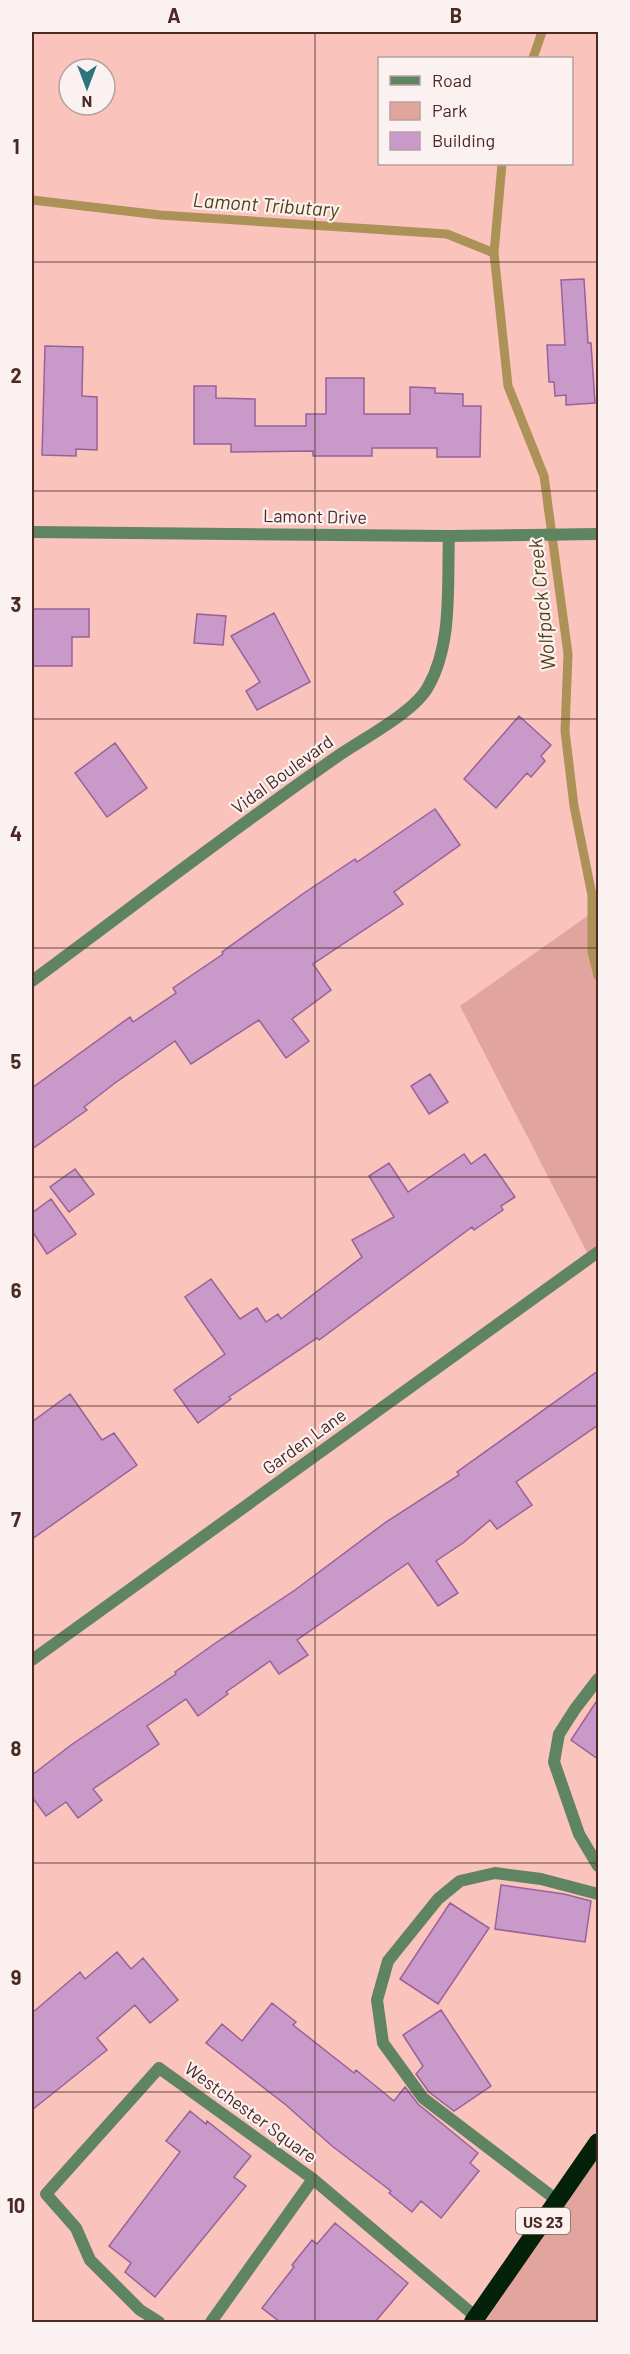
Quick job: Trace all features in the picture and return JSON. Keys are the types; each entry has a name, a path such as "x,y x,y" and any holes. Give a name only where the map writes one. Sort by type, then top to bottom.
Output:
{"highway":[{"name":"US 23","path":"474,2320 598,2142"}],"street":[{"name":"Lamont Drive","path":"32,532 450,536 598,534"},
{"name":"Vidal Boulevard","path":"32,981 335,758 417,702 428,689 441,656 450,536"},
{"name":"Garden Lane","path":"32,1660 598,1252"},
{"path":"598,1679 559,1734 554,1762 579,1834 598,1866"},
{"path":"558,2201 423,2098 383,2043 376,2000 388,1961 438,1899 460,1881 495,1872 598,1894"},
{"name":"Westchester Square","path":"159,2322 140,2310 90,2260 76,2228 46,2194 159,2068 313,2179 474,2320"},
{"name":"Westchester Square","path":"211,2322 313,2179"}],"green space":[{"path":"596,910 598,917 598,1252 590,1258 460,1006"},
{"path":"598,2147 598,2322 485,2322"}],"building":[{"path":"584,279 595,403 566,405 566,395 555,396 554,382 549,382 547,345 565,345 561,280"},
{"path":"45,346 83,347 82,396 97,397 97,450 76,449 76,456 42,455"},
{"path":"326,378 364,378 364,414 410,414 410,387 435,388 435,393 463,394 463,406 481,406 480,457 437,457 437,448 372,448 372,456 313,456 313,451 231,452 231,444 194,444 194,386 216,386 216,398 255,399 255,426 306,426 306,414 326,414"},
{"path":"32,609 89,609 89,637 72,637 72,666 32,666"},
{"path":"274,613 310,682 257,710 246,691 260,682 231,636"},
{"path":"197,614 226,616 223,645 194,643"},
{"path":"519,716 551,745 541,756 545,761 531,777 527,773 496,808 464,779"},
{"path":"115,743 147,788 107,817 75,773"},
{"path":"435,809 460,845 394,892 403,904 313,964 331,990 292,1019 309,1041 286,1058 259,1020 191,1064 175,1041 115,1083 84,1107 87,1110 32,1149 32,1088 130,1017 133,1022 176,993 173,988 223,954 222,952 304,893 355,859 357,862"},
{"path":"430,1074 448,1102 429,1114 411,1086"},
{"path":"464,1154 471,1164 485,1154 515,1197 501,1206 503,1210 474,1230 472,1227 319,1340 317,1338 229,1397 231,1399 198,1423 174,1390 225,1354 185,1297 211,1279 240,1319 257,1308 266,1322 278,1314 281,1319 362,1257 352,1240 394,1217 369,1176 389,1163 408,1192"},
{"path":"75,1169 94,1194 69,1212 50,1187"},
{"path":"51,1199 76,1234 47,1254 32,1231 32,1213"},
{"path":"598,1371 598,1425 516,1482 532,1505 497,1529 490,1520 463,1543 436,1561 458,1593 438,1606 408,1563 297,1640 308,1655 279,1674 270,1661 226,1692 228,1694 198,1716 186,1699 147,1726 159,1744 93,1789 102,1800 78,1818 66,1802 46,1816 32,1797 32,1775 71,1745 176,1674 175,1672 214,1644 295,1590 386,1522 459,1475 457,1472"},
{"path":"70,1394 102,1440 114,1433 137,1465 32,1539 32,1422"},
{"path":"598,1699 598,1759 571,1740"},
{"path":"501,1885 564,1894 591,1901 585,1942 495,1929"},
{"path":"450,1903 489,1928 438,2004 400,1979"},
{"path":"117,1952 131,1969 143,1958 178,2000 150,2023 135,2005 97,2038 107,2050 32,2110 32,2013 80,1972 85,1979"},
{"path":"272,2003 296,2022 293,2025 354,2073 356,2070 394,2101 405,2087 418,2104 478,2153 470,2163 479,2171 441,2218 421,2201 412,2212 389,2193 391,2191 206,2043 222,2024 242,2041"},
{"path":"441,2010 491,2086 454,2111 429,2092 416,2074 423,2066 403,2035"},
{"path":"190,2111 206,2124 207,2121 251,2156 234,2177 246,2186 155,2297 125,2272 131,2263 109,2246 180,2152 166,2141"},
{"path":"335,2223 408,2283 375,2322 280,2322 262,2308 312,2240 317,2244"}],"waterway":[{"name":"Wolfpack Creek","path":"533,57 542,32"},
{"name":"Wolfpack Creek","path":"502,165 494,253 508,386 544,476 568,654 565,731 574,806 592,895 592,952 598,976"},
{"name":"Lamont Tributary","path":"32,200 160,215 447,234 494,253"}]}
